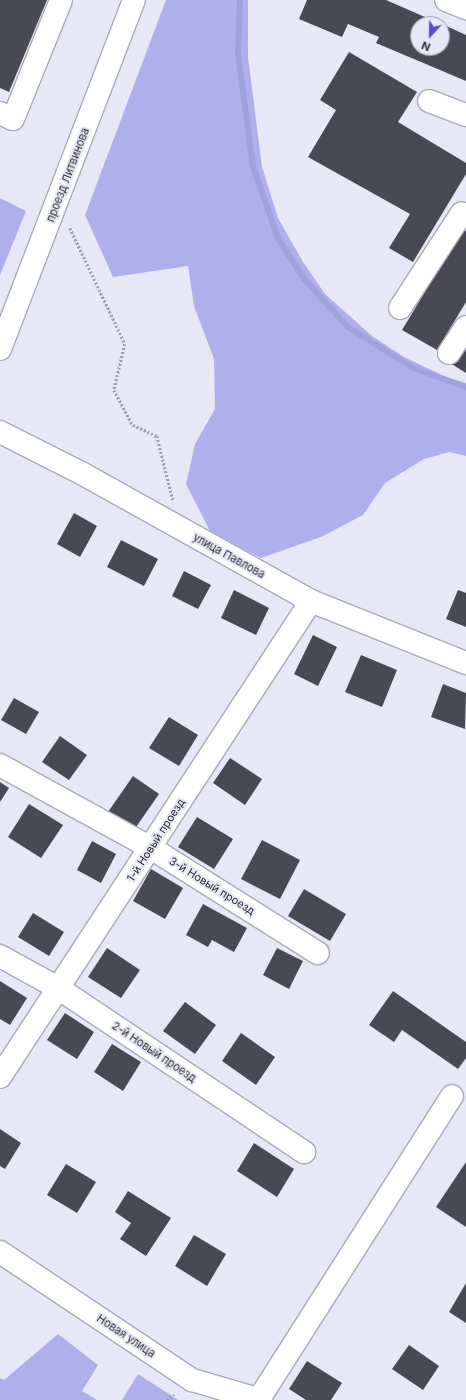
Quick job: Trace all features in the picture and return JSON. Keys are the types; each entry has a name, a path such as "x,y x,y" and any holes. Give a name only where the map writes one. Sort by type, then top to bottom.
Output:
{"street":[{"path":"0,113 13,119 61,0"},
{"name":"проезд Литвинова","path":"0,349 58,202 134,0"},
{"path":"446,0 466,8"},
{"path":"429,101 466,115"},
{"path":"400,308 465,212"},
{"path":"449,353 466,327"},
{"name":"улица Павлова","path":"0,432 83,474 311,601 466,663"},
{"name":"1-й Новый проезд","path":"0,1077 311,601"},
{"name":"3-й Новый проезд","path":"0,766 151,848 318,953"},
{"name":"2-й Новый проезд","path":"0,956 58,988 304,1152"},
{"path":"260,1399 452,1096"},
{"name":"Новая улица","path":"0,1252 192,1380 260,1399"}],"path":[{"path":"58,202 125,344 114,390 133,425 157,436 180,529"}],"shaded area":[{"path":"166,0 248,0 248,57 262,167 278,218 303,262 325,294 372,336 404,357 448,378 466,383 466,456 449,452 424,459 385,483 363,515 321,537 261,558 211,533 186,484 195,444 215,409 214,359 194,306 188,266 113,277 85,215"},
{"path":"0,198 26,211 0,275"},
{"path":"58,1334 98,1365 82,1391 97,1400 0,1400 0,1378 4,1380"},
{"path":"138,1374 178,1400 122,1400"}],"building":[{"path":"0,0 47,0 9,92 0,88"},
{"path":"307,0 386,0 423,16 410,16 410,56 450,56 450,28 466,35 466,81 376,43 379,37 348,24 342,37 299,19"},
{"path":"349,52 417,92 398,122 466,163 466,174 413,262 389,248 410,214 308,157 336,110 320,100"},
{"path":"463,229 466,231 466,302 437,350 402,330"},
{"path":"466,336 466,373 450,363"},
{"path":"74,513 97,526 80,557 57,544"},
{"path":"121,540 158,559 144,586 107,567"},
{"path":"184,571 211,585 198,609 172,596"},
{"path":"234,590 269,608 256,635 221,618"},
{"path":"458,590 466,593 466,627 446,619"},
{"path":"313,635 337,647 318,686 294,674"},
{"path":"361,655 397,670 382,707 345,692"},
{"path":"443,684 466,693 465,729 431,717"},
{"path":"14,698 39,712 26,734 1,720"},
{"path":"169,717 198,735 179,766 149,748"},
{"path":"60,736 87,755 69,780 42,762"},
{"path":"230,758 262,779 245,805 213,783"},
{"path":"133,776 159,794 134,830 108,812"},
{"path":"0,782 9,788 0,802"},
{"path":"29,804 63,825 41,858 8,837"},
{"path":"197,817 233,839 214,869 178,847"},
{"path":"262,840 300,860 280,899 241,879"},
{"path":"92,841 116,854 101,883 77,870"},
{"path":"151,869 183,888 165,919 133,901"},
{"path":"304,889 346,914 330,941 288,916"},
{"path":"203,904 247,928 234,952 212,940 208,947 186,935"},
{"path":"33,913 64,932 49,956 18,937"},
{"path":"107,948 140,970 121,998 88,977"},
{"path":"277,948 303,961 289,989 263,975"},
{"path":"0,981 27,998 10,1025 0,1019"},
{"path":"393,991 466,1042 466,1058 458,1069 402,1030 394,1042 369,1025"},
{"path":"185,1002 216,1025 195,1054 163,1031"},
{"path":"65,1013 94,1032 77,1059 47,1040"},
{"path":"241,1033 275,1057 256,1085 222,1061"},
{"path":"112,1044 141,1062 123,1091 94,1072"},
{"path":"0,1129 21,1143 5,1169 0,1166"},
{"path":"254,1143 294,1169 277,1197 237,1171"},
{"path":"466,1162 466,1227 436,1207"},
{"path":"66,1164 96,1182 77,1213 47,1195"},
{"path":"128,1191 171,1218 146,1256 120,1239 131,1223 115,1212"},
{"path":"194,1235 226,1254 207,1286 175,1266"},
{"path":"466,1283 466,1323 449,1312"},
{"path":"409,1345 439,1366 423,1390 392,1369"},
{"path":"307,1361 342,1383 331,1400 306,1400 289,1389"}],"waterway":[{"path":"240,0 238,54 253,167 278,238 304,279 348,327 413,368 466,387"}]}
